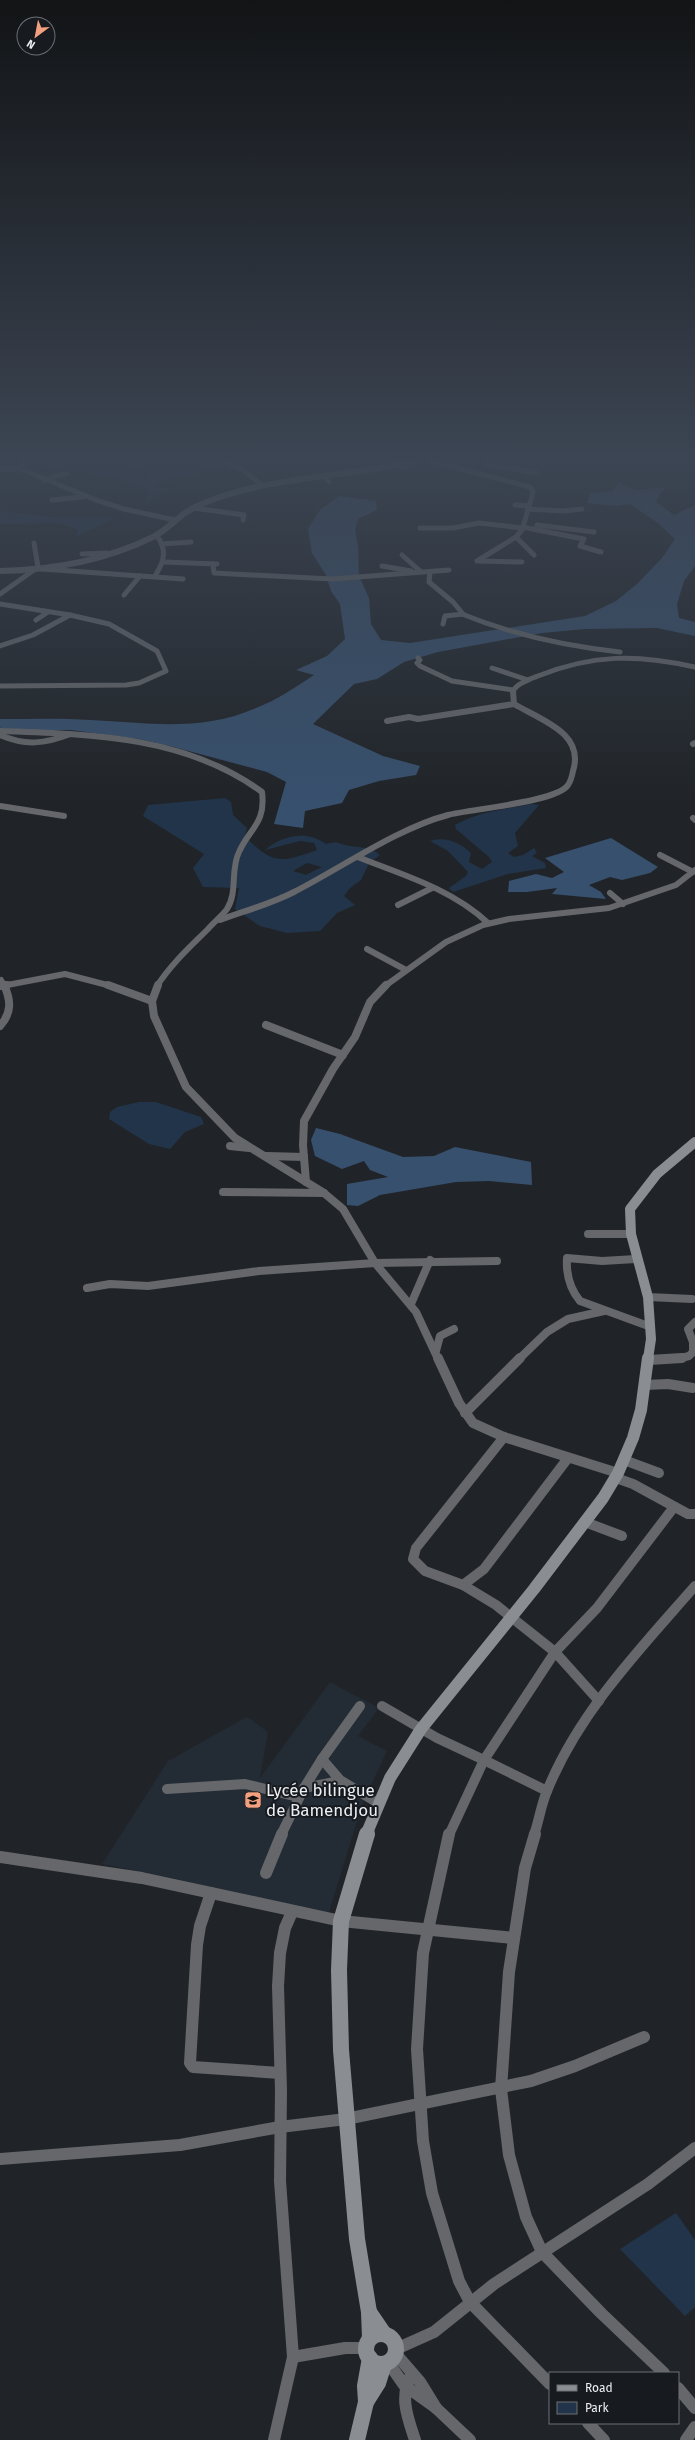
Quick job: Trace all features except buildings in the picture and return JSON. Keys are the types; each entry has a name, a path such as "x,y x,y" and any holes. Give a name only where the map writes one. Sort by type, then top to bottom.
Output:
{"main road":[{"path":"357,2440 366,2402 378,2383 382,2351 369,2312 356,2239 346,2119 339,1970 341,1922 365,1838 378,1803 390,1778 421,1729 585,1522 617,1475 624,1460 641,1410 649,1360 651,1327 648,1297 630,1234 630,1209 638,1196 657,1174 695,1142"}],"street":[{"path":"0,594 27,575"},
{"path":"124,575 183,579"},
{"path":"242,575 288,578 345,578 385,575"},
{"path":"430,575 429,582 453,602 462,614 490,627 530,639 651,657 695,667"},
{"path":"124,595 140,576"},
{"path":"0,604 70,615 109,624 146,643 157,651 166,671 139,683 126,685 0,686"},
{"path":"36,620 48,612"},
{"path":"443,624 445,616 462,614"},
{"path":"0,646 39,632 70,615"},
{"path":"0,641 6,644"},
{"path":"418,658 420,660 417,662 420,666 452,681 513,690 528,680 568,664 618,656 651,657"},
{"path":"492,668 528,680"},
{"path":"513,690 514,704"},
{"path":"217,921 292,893 360,858 390,839 427,822 464,812 534,800 565,789 569,784 575,765 576,754 572,741 561,731 514,704 387,721"},
{"path":"0,731 74,733 132,742 198,758 240,776 262,792 264,808 250,837 239,852 235,865 232,897 227,909 217,921 167,970 154,991 152,1001 159,1030 189,1092 229,1132 249,1148 266,1156 324,1193 343,1209 352,1221 364,1246 375,1263 411,1304 436,1352 465,1414 480,1428 617,1475 693,1516"},
{"path":"0,735 12,741 41,744 74,733"},
{"path":"3,746 12,741"},
{"path":"43,813 45,804"},
{"path":"0,806 64,816"},
{"path":"306,1182 302,1133 304,1121 343,1055 376,993 446,942 488,923 609,908 676,885 694,871 660,855"},
{"path":"360,858 432,888 462,903 480,914 488,923"},
{"path":"398,905 432,888"},
{"path":"610,893 623,904"},
{"path":"367,949 406,970"},
{"path":"0,1026 9,1016 10,1004 3,984 65,974 109,985 152,1001"},
{"path":"266,1025 343,1055"},
{"path":"230,1146 249,1148"},
{"path":"266,1156 304,1157"},
{"path":"223,1192 324,1193"},
{"path":"588,1234 630,1234"},
{"path":"636,1259 602,1261 567,1258 565,1264 578,1299 605,1311 651,1327"},
{"path":"411,1304 430,1260"},
{"path":"87,1288 110,1284 148,1286 259,1271 375,1263 430,1260 497,1261"},
{"path":"648,1297 692,1299"},
{"path":"465,1414 547,1332 568,1319 605,1311"},
{"path":"649,1360 685,1358 693,1352 694,1347 688,1328 695,1322"},
{"path":"436,1352 440,1336 454,1329"},
{"path":"645,1384 668,1384 693,1388"},
{"path":"504,1437 413,1553 413,1559 425,1571 463,1585 511,1617 555,1652 599,1701"},
{"path":"463,1585 484,1569 568,1458"},
{"path":"624,1460 659,1473"},
{"path":"549,2383 470,2302 459,2281 432,2194 423,2141 417,2033 422,1953 449,1834 484,1760 555,1652 597,1608 674,1507"},
{"path":"585,1522 622,1536"},
{"path":"663,2372 600,2313 542,2252 526,2217 509,2155 501,2088 509,1972 514,1938 525,1868 547,1790 575,1734 631,1659 695,1586"},
{"path":"266,1873 301,1793 322,1759 360,1706"},
{"path":"382,1706 421,1729 547,1790"},
{"path":"322,1759 331,1774 339,1781 378,1803"},
{"path":"167,1789 245,1784 301,1793 339,1781"},
{"path":"0,1857 142,1878 341,1922 514,1938"},
{"path":"211,1893 200,1926 197,1945 190,2063 193,2067 280,2073"},
{"path":"274,2440 293,2357 280,2181 278,1986 280,1953 285,1928 292,1912"},
{"path":"0,2159 180,2145 280,2127 346,2119 421,2105 501,2088 576,2066 644,2037"},
{"path":"293,2357 345,2348 382,2351 434,2332 454,2318 470,2302 542,2252 648,2184 695,2148"},
{"path":"382,2351 412,2373 436,2408"},
{"path":"382,2351 404,2385 436,2408 470,2440"},
{"path":"412,2373 404,2385 405,2410 415,2440"},
{"path":"679,2389 695,2408"},
{"path":"589,2424 604,2440"},
{"path":"686,2440 695,2427"}],"shaded area":[{"path":"326,575 359,575 369,598 371,624 381,640 410,643 585,616 616,601 646,575 688,575 684,581 677,604 679,618 695,622 695,636 657,628 585,629 542,633 438,652 404,662 377,679 354,684 313,724 383,756 420,766 416,775 379,781 349,790 342,803 305,811 303,828 274,824 286,782 267,772 139,739 71,730 3,731 0,727 0,719 68,719 154,724 195,723 236,716 264,705 314,675 296,670 327,656 345,639 340,604 331,591"},
{"path":"611,838 658,867 650,873 622,880 610,877 589,885 601,892 606,899 552,894 557,888 527,892 508,892 509,881 536,874 552,878 564,872 545,858"},
{"path":"316,1128 340,1134 403,1157 434,1156 455,1147 531,1162 532,1185 489,1181 456,1182 380,1195 358,1206 347,1205 347,1184 388,1177 370,1170 364,1161 342,1169 315,1156 311,1140"},
{"name":"Lycée bilingue de Bamendjou","path":"330,1682 379,1708 358,1736 387,1751 362,1805 329,1912 324,1913 278,1904 172,1878 102,1864 168,1761 247,1717 268,1732 260,1778"}],"green space":[{"path":"225,798 231,802 233,815 247,828 245,836 270,857 278,859 286,859 317,850 314,843 300,841 265,850 279,841 295,836 311,837 326,844 336,842 370,849 380,855 369,863 361,880 350,888 344,896 355,905 337,913 320,931 287,933 260,926 235,909 239,888 203,887 193,868 204,854 143,816 148,805","holes":["307,863 322,867 306,875 293,871"]},
{"path":"532,804 539,805 515,833 518,846 508,853 514,857 523,855 534,848 537,853 532,856 545,863 546,868 508,874 453,892 449,888 466,876 468,872 448,851 430,841 441,839 457,843 471,853 469,862 482,869 492,862 489,857 456,829 455,825 484,813"},
{"path":"139,1102 156,1102 201,1117 204,1124 185,1132 170,1149 149,1144 109,1119 110,1112 117,1107"},
{"path":"676,2213 695,2240 695,2307 685,2316 620,2249"}],"place":[{"name":"Lycée bilingue de Bamendjou","path":"253,1800"}]}
